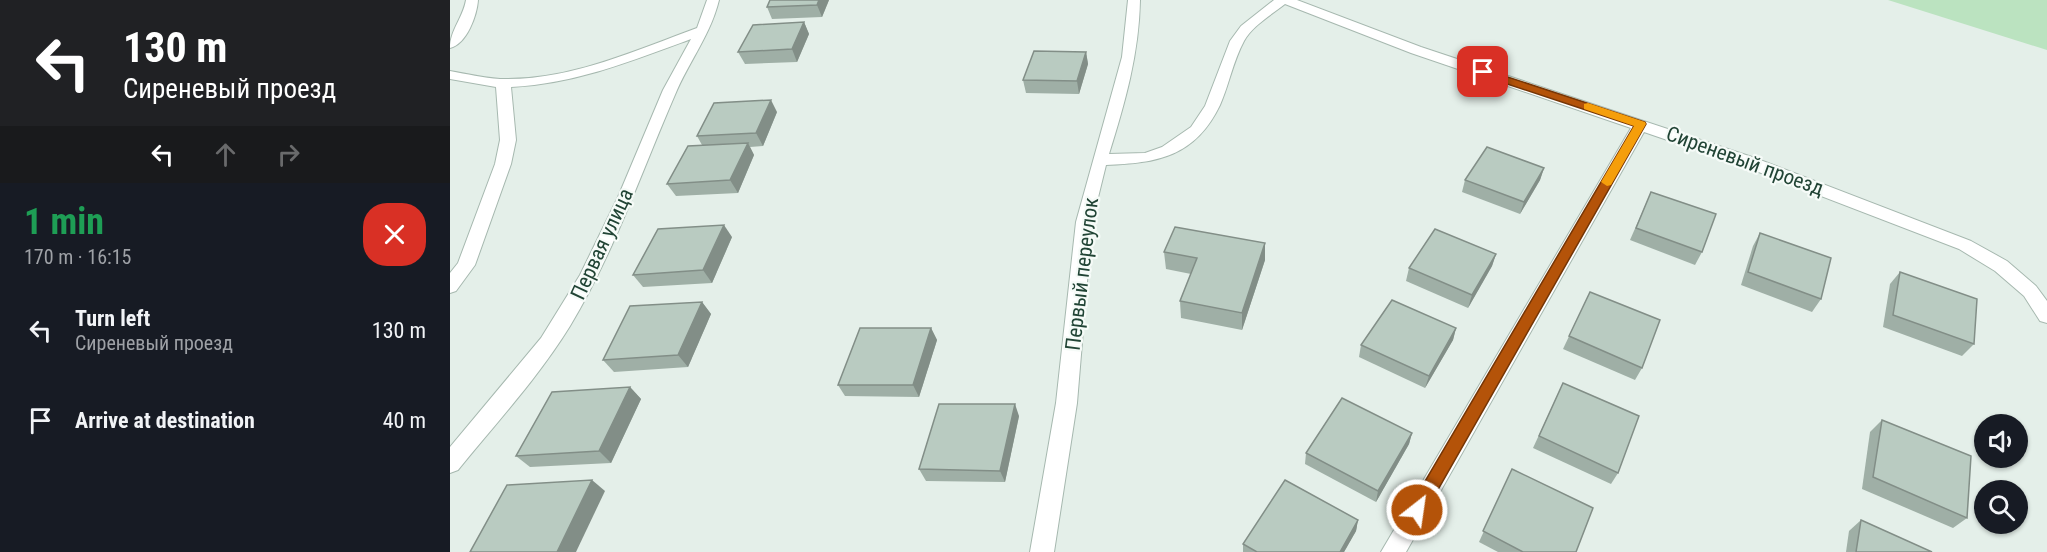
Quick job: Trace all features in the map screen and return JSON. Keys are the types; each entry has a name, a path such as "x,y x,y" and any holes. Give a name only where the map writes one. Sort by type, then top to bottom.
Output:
{"street":[{"path":"450,44 462,30 471,12 472,0"},
{"name":"Первая улица","path":"450,463 537,359 574,303 603,251 672,86 708,20 713,0"},
{"name":"Первый переулок","path":"1042,552 1059,460 1072,354 1084,221 1126,75 1134,39 1134,0"},
{"path":"1100,160 1146,158 1167,151 1197,130 1212,106 1237,41 1246,29 1284,0"},
{"name":"Сиреневый проезд","path":"1284,0 1416,50 1641,124 1829,191 1965,245 2001,266 2030,291 2047,316"},
{"path":"450,75 502,83 569,75 703,30"},
{"path":"450,286 466,265 504,164 508,140 502,83"},
{"path":"1393,552 1641,124"}],"green space":[{"path":"1888,0 2047,0 2047,50"}],"building":[{"path":"770,0 819,0 817,5 767,7"},
{"path":"804,22 792,49 738,52 753,25"},
{"path":"1034,51 1086,52 1077,81 1023,80"},
{"path":"771,100 756,133 697,136 714,103"},
{"path":"748,143 730,180 667,184 688,146"},
{"path":"1487,147 1544,168 1524,202 1465,180"},
{"path":"1651,192 1716,214 1702,252 1636,228"},
{"path":"724,225 703,270 633,275 658,229"},
{"path":"1175,227 1265,243 1242,313 1180,301 1197,258 1164,252"},
{"path":"1435,229 1496,254 1472,295 1409,268"},
{"path":"1760,233 1831,258 1821,299 1748,272"},
{"path":"1900,272 1977,299 1974,344 1893,315"},
{"path":"1590,292 1660,320 1642,368 1569,336"},
{"path":"1392,300 1456,328 1429,376 1361,345"},
{"path":"702,302 678,355 603,360 630,306"},
{"path":"860,328 931,328 913,385 838,385"},
{"path":"1563,383 1639,416 1618,473 1539,436"},
{"path":"630,387 599,451 516,456 552,392"},
{"path":"1342,398 1412,433 1378,491 1306,453"},
{"path":"939,404 1015,404 1000,471 919,469"},
{"path":"1882,420 1971,456 1967,518 1873,477"},
{"path":"1512,469 1593,508 1576,552 1523,552 1483,531"},
{"path":"592,480 557,552 470,552 507,485"},
{"path":"1285,480 1358,520 1340,552 1257,552 1243,544"},
{"path":"1861,520 1932,552 1856,552"}],"slow traffic":[{"path":"1588,107 1641,124 1607,182"}],"route":[{"path":"1417,510 1641,124 1483,72"}]}
